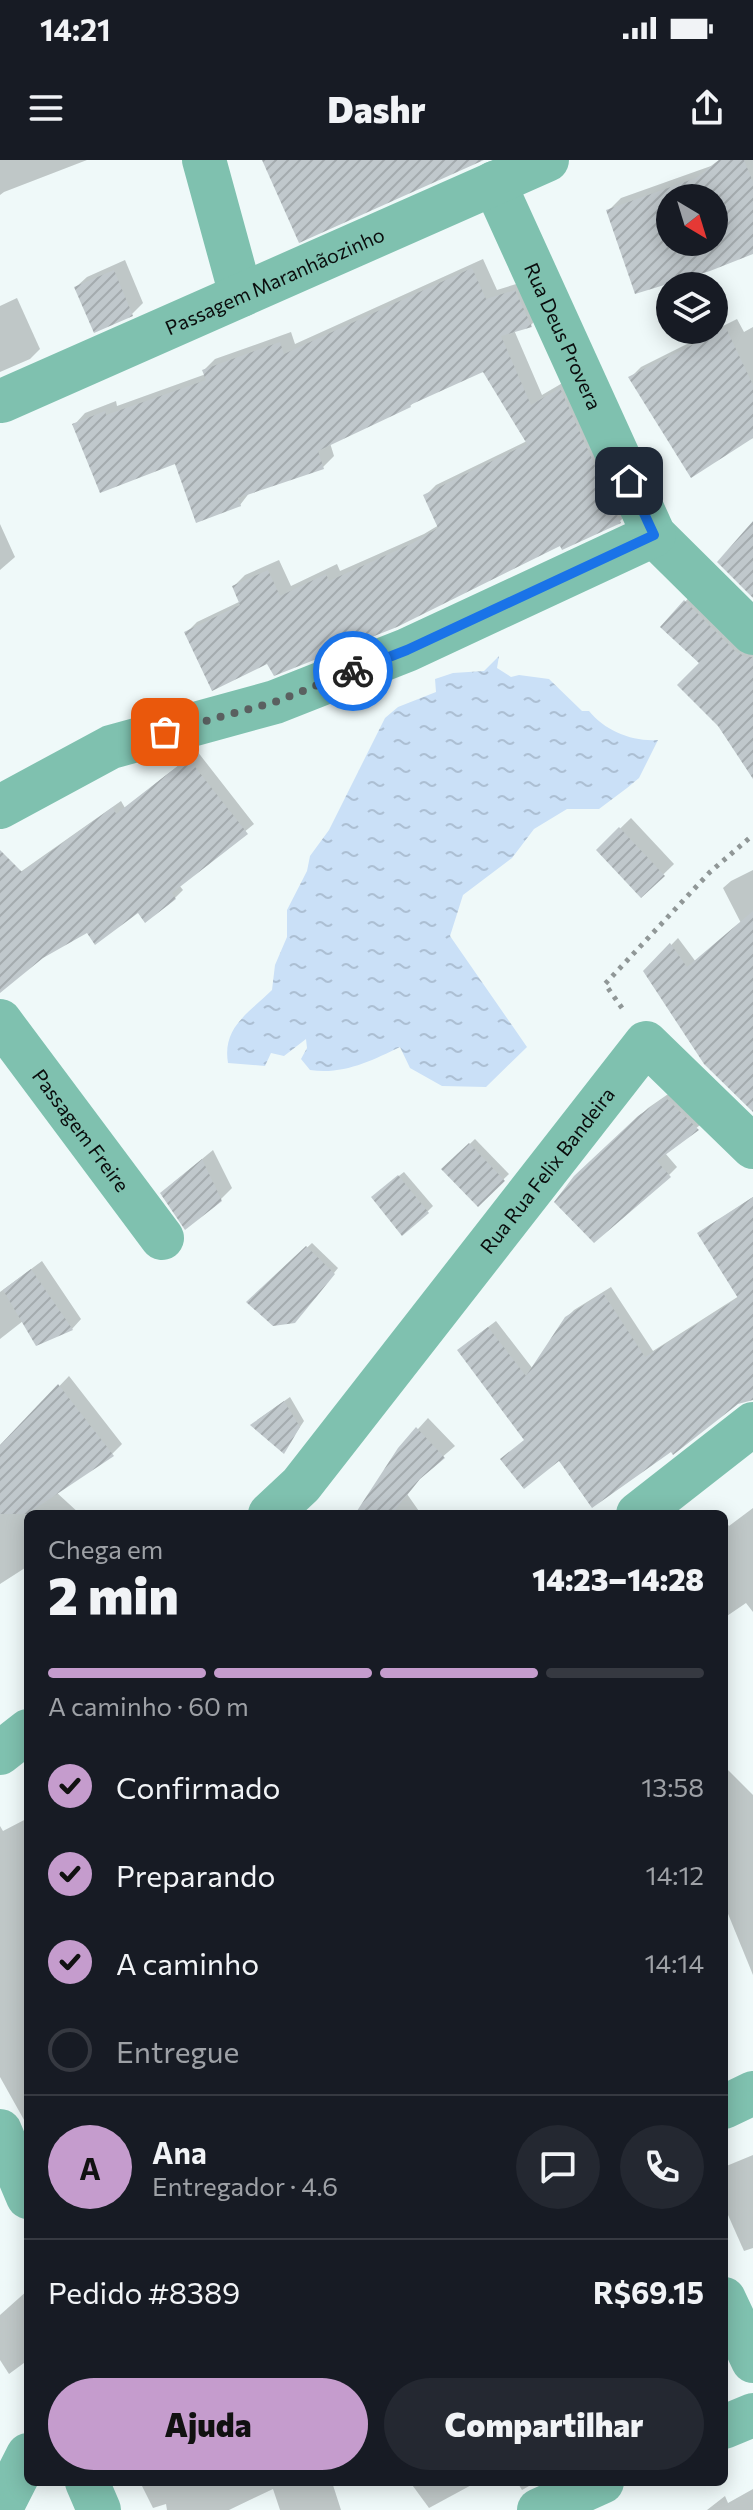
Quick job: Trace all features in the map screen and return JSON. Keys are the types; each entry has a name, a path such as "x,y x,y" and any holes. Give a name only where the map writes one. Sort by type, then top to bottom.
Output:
{"street":[{"path":"204,160 241,295"},
{"name":"Passagem Maranhãozinho","path":"2,401 547,160"},
{"name":"Rua Deus Provera","path":"494,183 654,535 753,633"},
{"path":"0,807 111,747 275,702 407,650 654,535"},
{"name":"Passagem Freire","path":"0,1021 162,1238"},
{"path":"646,1043 753,1147"},
{"name":"Rua Rua Felix Bandeira","path":"282,1510 311,1500 646,1043"},
{"path":"643,1510 753,1424"},
{"path":"0,1753 24,1734"},
{"path":"728,2105 753,2093"},
{"path":"0,2131 24,2188"},
{"path":"728,2308 753,2361"},
{"path":"728,2425 753,2415"},
{"path":"0,2510 24,2463"},
{"path":"89,2486 99,2510"},
{"path":"539,2510 593,2486"}],"path":[{"path":"646,1043 605,984 710,872 753,835"}],"water":[{"path":"499,656 497,668 511,677 519,675 549,679 582,711 589,711 611,729 639,739 658,740 639,778 627,788 599,809 567,809 534,829 512,858 463,895 450,936 527,1047 486,1087 442,1086 410,1068 400,1047 345,1069 310,1070 301,1059 307,1048 306,1039 284,1056 271,1053 265,1066 228,1063 227,1050 233,1030 272,990 275,965 287,937 287,910 307,871 310,856 329,830 385,718 398,707 436,692 435,679 453,673 484,671"}],"building":[{"path":"262,160 484,160 299,243"},
{"path":"719,160 744,160 753,182 753,254 707,272 656,272 656,288 635,294 606,210 656,192 656,256 728,256 728,184 679,184 696,178"},
{"path":"472,268 486,299 515,290 532,327 501,336 531,405 560,388 621,523 562,550 560,546 397,627 274,676 267,664 212,691 184,632 240,605 232,586 268,570 280,596 326,574 329,581 411,544 438,528 423,495 527,444 483,372 318,451 324,469 238,498 241,506 196,523 175,464 100,493 72,424 206,380 202,370 280,342 284,354"},
{"path":"114,270 133,316 94,333 74,287"},
{"path":"728,332 753,385 753,438 691,478 628,377 694,344 728,344"},
{"path":"753,521 753,598 717,562"},
{"path":"684,600 735,651 753,657 753,779 718,726 677,685 699,663 660,627"},
{"path":"188,758 248,834 172,893 176,899 145,923 138,913 95,945 87,933 43,958 0,993 0,850 22,872 113,807 116,814"},
{"path":"619,827 665,876 641,898 596,850"},
{"path":"753,911 753,1112 704,1064 643,971 670,943 687,967"},
{"path":"665,1097 699,1130 657,1161 671,1177 594,1243 554,1202 574,1176 638,1116"},
{"path":"469,1143 505,1181 478,1207 441,1169"},
{"path":"202,1159 222,1201 185,1230 160,1193"},
{"path":"398,1175 429,1213 402,1236 371,1197"},
{"path":"753,1197 753,1400 738,1404 673,1455 671,1452 592,1508 559,1461 524,1489 500,1459 524,1440 457,1350 488,1327 526,1376 565,1317 603,1293 645,1357 738,1298 697,1233"},
{"path":"306,1246 335,1274 295,1323 273,1326 246,1302"},
{"path":"31,1269 73,1330 36,1346 3,1290"},
{"path":"58,1384 114,1456 33,1510 24,1510 24,1514 0,1514 0,1445"},
{"path":"284,1401 300,1427 284,1454 250,1425"},
{"path":"416,1427 445,1458 420,1479 395,1510 358,1510 398,1448"}],"way so far":[{"path":"165,732 275,702 353,671"}],"route":[{"path":"353,671 407,650 654,535 629,481"}]}
